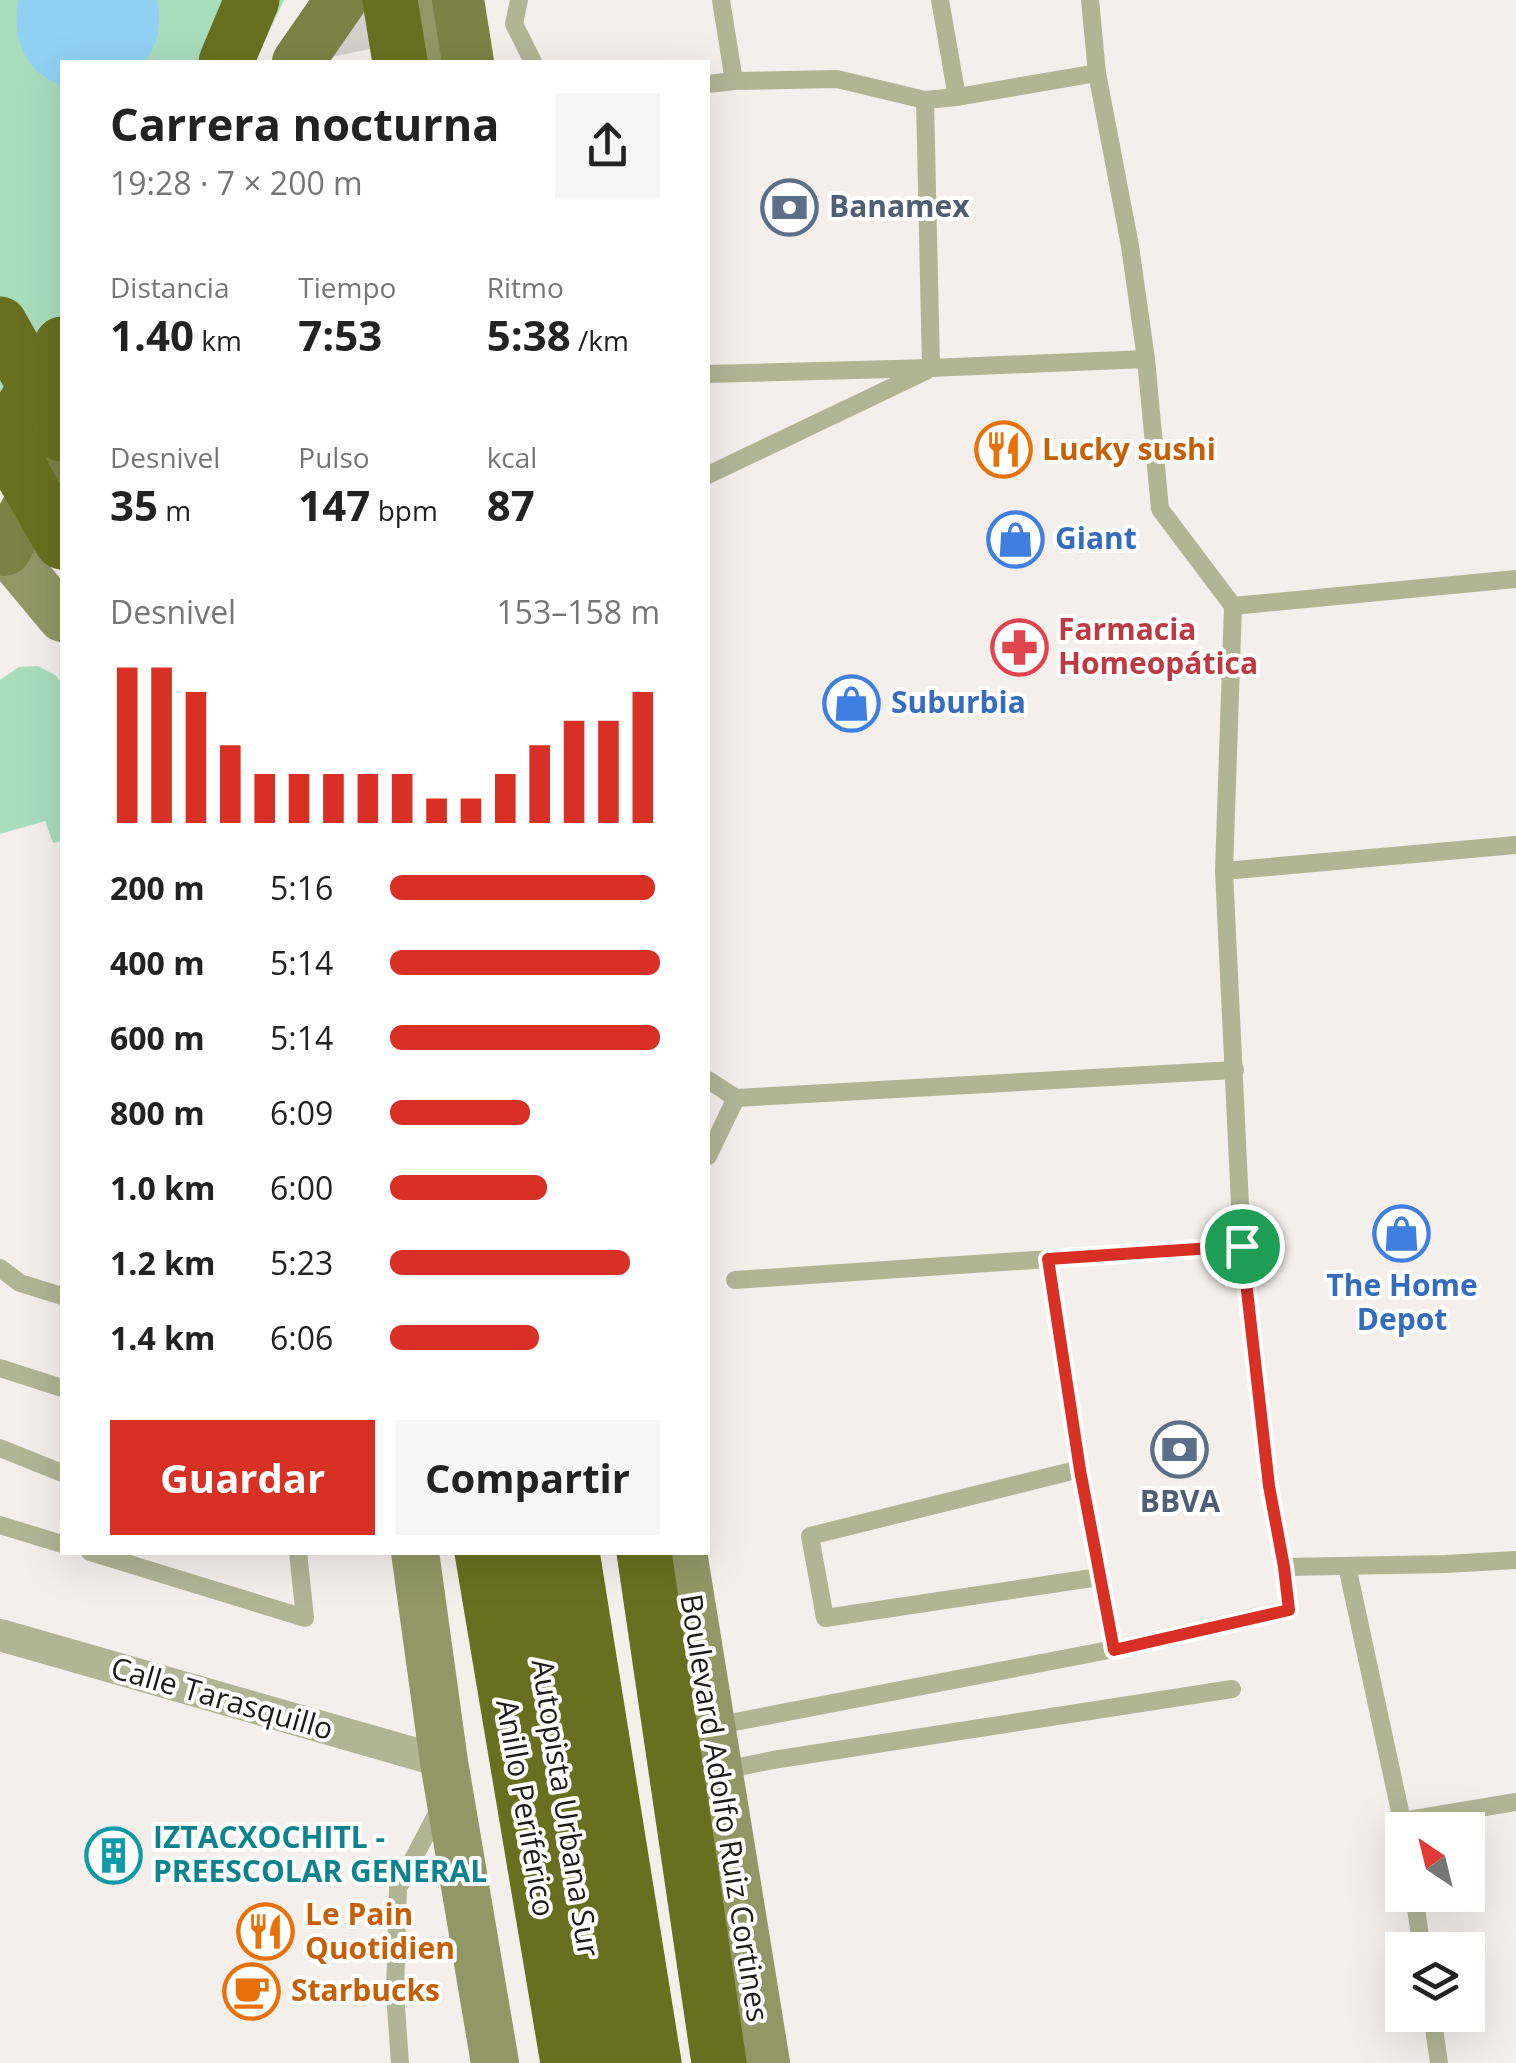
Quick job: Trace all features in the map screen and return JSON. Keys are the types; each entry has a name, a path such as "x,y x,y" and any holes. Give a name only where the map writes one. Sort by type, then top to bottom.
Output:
{"highway":[{"path":"227,60 252,0"},
{"path":"390,0 400,60"},
{"path":"0,324 59,446"},
{"path":"0,446 60,347"},
{"path":"0,423 24,478 60,539"},
{"path":"464,1555 539,2063"},
{"name":"Anillo Periférico","path":"483,1555 568,2063"},
{"name":"Autopista Urbana Sur","path":"524,1555 607,2063"},
{"name":"Autopista Urbana Sur","path":"572,1555 654,2063"},
{"path":"591,1555 672,2063"},
{"path":"644,1555 719,2063"}],"main road":[{"path":"428,0 438,60"},
{"path":"458,0 468,60"},
{"path":"0,434 59,446 2,551 60,616"},
{"path":"415,1555 446,1777 495,2063"},
{"name":"Boulevard Adolfo Ruiz Cortines","path":"684,1555 766,2063"}],"street":[{"name":"Calle Tarasquillo","path":"0,1635 446,1777"}],"lane":[{"path":"520,0 514,24 532,60"},
{"path":"720,0 734,81"},
{"path":"940,0 957,96"},
{"path":"716,1749 1289,1610 1269,1486 1242,1246 1224,871 1233,606 1160,509 1146,359 1130,246 1097,73 1090,0"},
{"path":"710,84 838,78 924,100 1097,73"},
{"path":"924,100 931,368"},
{"path":"710,374 1146,359"},
{"path":"710,474 931,368"},
{"path":"1233,606 1516,578"},
{"path":"1224,871 1516,845"},
{"path":"710,1081 736,1098 1234,1070"},
{"path":"710,1152 736,1098"},
{"path":"735,1280 1242,1246"},
{"path":"1048,1259 1080,1470 1114,1650"},
{"path":"0,1268 20,1283 60,1295"},
{"path":"0,1368 60,1387"},
{"path":"0,1448 60,1472"},
{"path":"1080,1470 810,1536 825,1618 1098,1576"},
{"path":"0,1525 60,1543"},
{"path":"100,1555 305,1618 298,1555"},
{"path":"1284,1567 1516,1560"},
{"path":"1347,1566 1400,1812"},
{"path":"716,1749 773,1760 1232,1689"},
{"path":"400,2063 395,1993 398,1888 446,1777"},
{"path":"1469,1812 1516,1802"},
{"path":"1434,2032 1439,2063"}],"green space":[{"path":"0,0 284,0 256,60 60,60 60,378 0,403"},
{"path":"38,666 60,681 60,841 53,843 45,821 0,834 0,680 19,667"}],"water":[{"path":"18,0 157,0 159,25 145,60 60,60 60,85 38,72 30,62 19,40"}],"tunnel":[{"path":"335,0 348,60"}],"place":[{"name":"Banamex","path":"790,207"},
{"name":"Lucky sushi","path":"1003,450"},
{"name":"Giant","path":"1016,539"},
{"name":"Farmacia Homeopática","path":"1019,647"},
{"name":"Suburbia","path":"852,703"},
{"name":"The Home Depot","path":"1402,1233"},
{"name":"BBVA","path":"1180,1449"},
{"name":"IZTACXOCHITL - PREESCOLAR GENERAL","path":"114,1855"},
{"name":"Le Pain Quotidien","path":"266,1932"},
{"name":"Starbucks","path":"252,1991"}],"route":[{"path":"1242,1246 1269,1486 1289,1610 1114,1650 1080,1470 1048,1259 1242,1246"}]}
